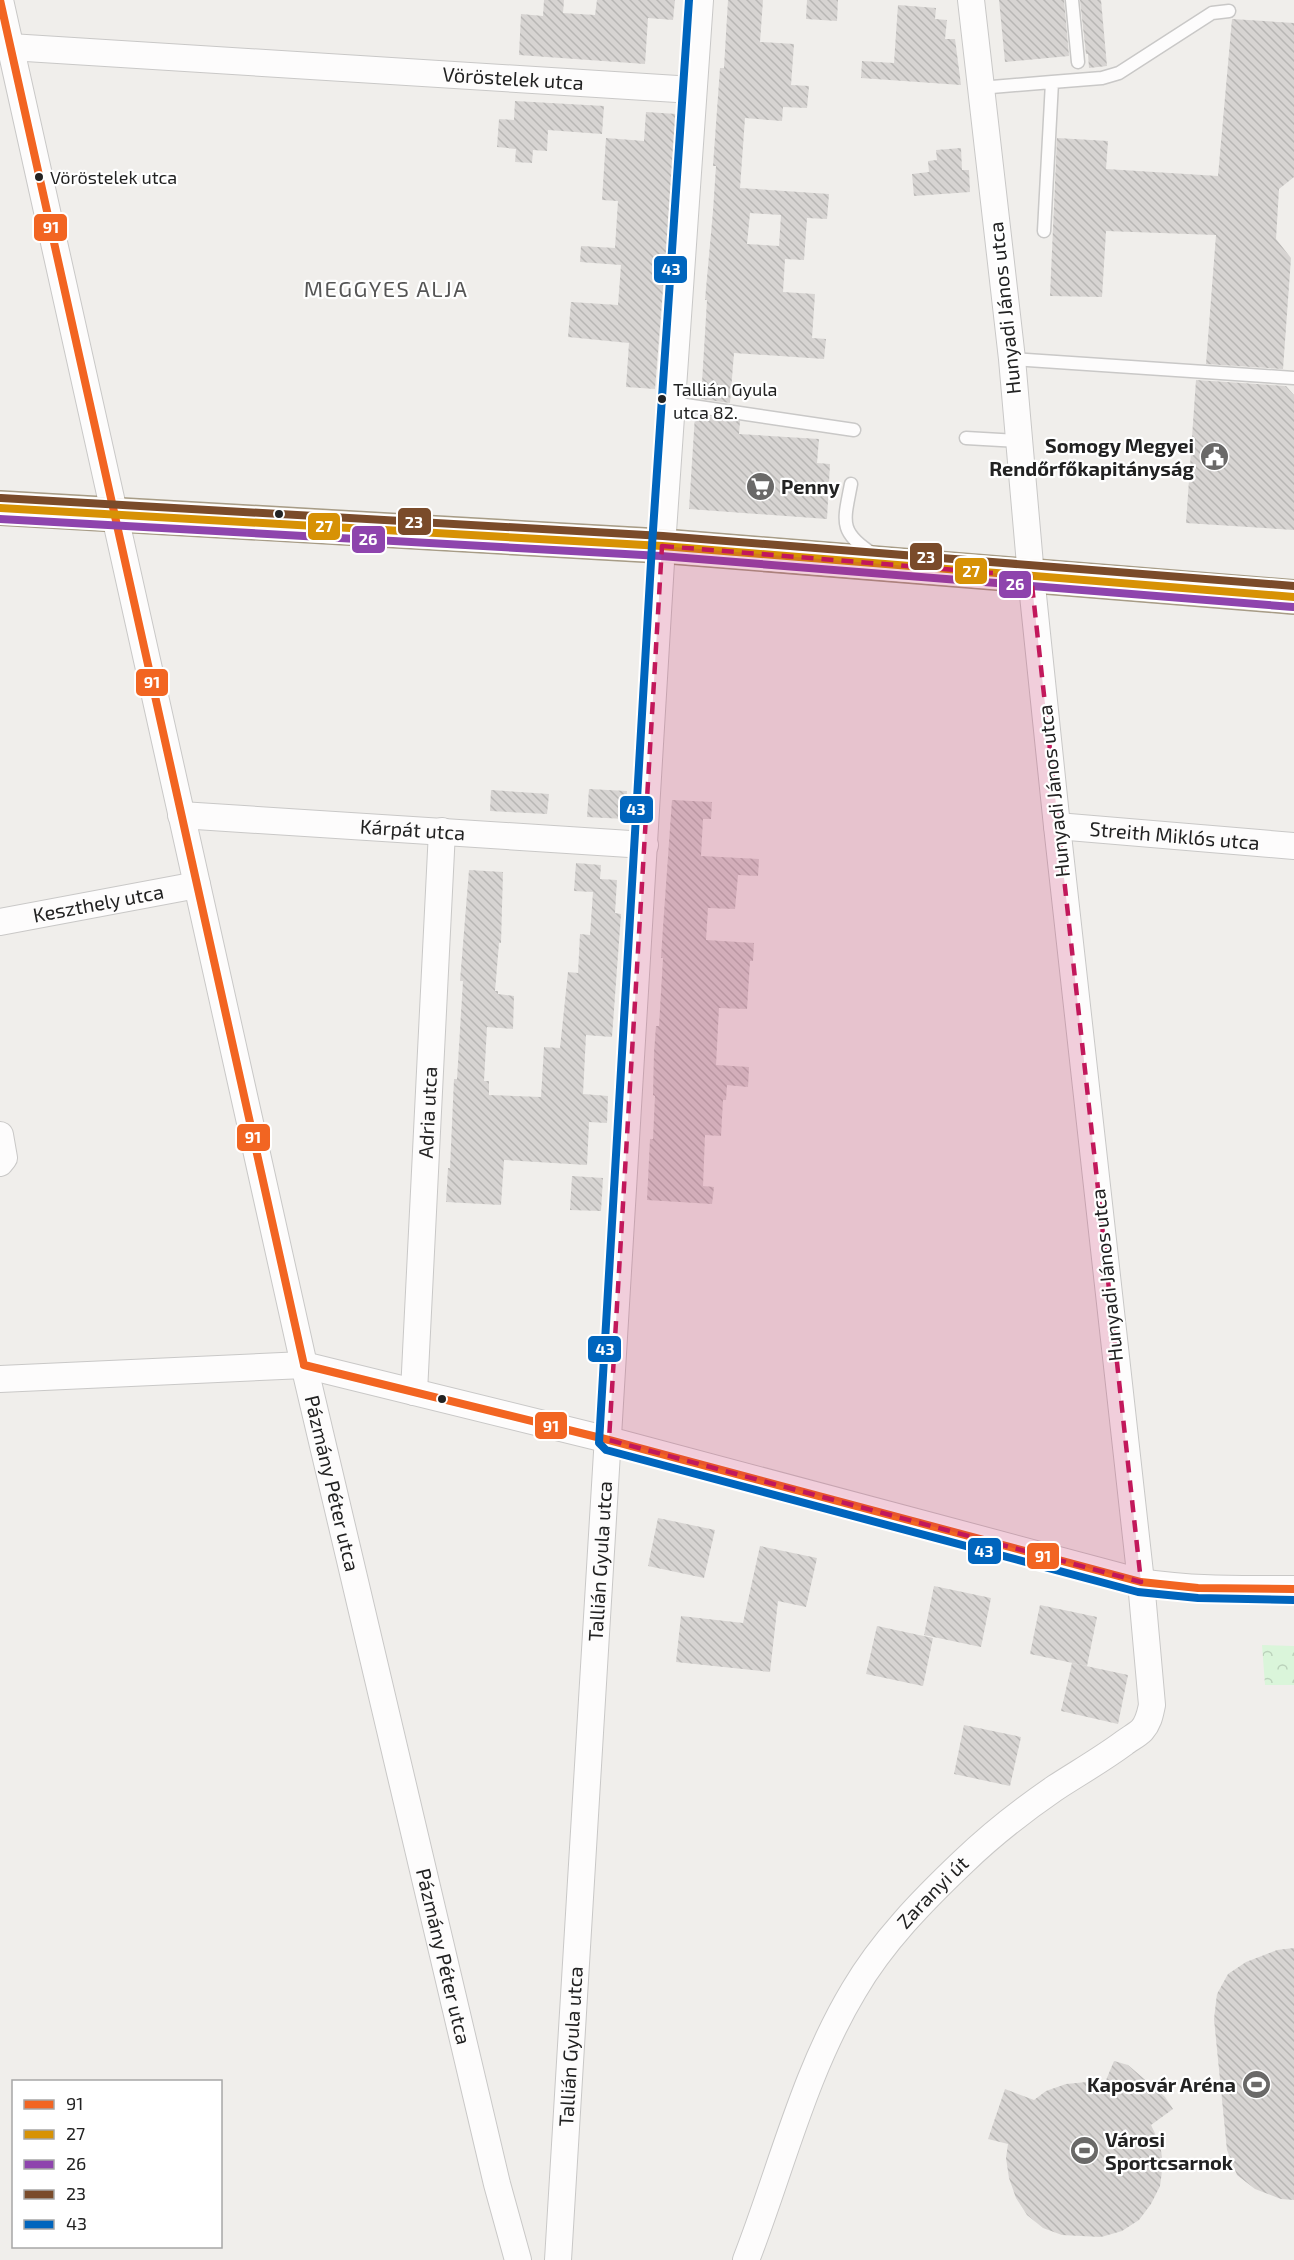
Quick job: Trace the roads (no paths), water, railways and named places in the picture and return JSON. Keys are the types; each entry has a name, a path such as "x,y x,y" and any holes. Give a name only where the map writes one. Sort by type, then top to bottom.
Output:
{"main road":[{"path":"0,508 662,546 1294,597"}],"street":[{"name":"Tallián Gyula utca","path":"558,2260 662,546 700,0"},
{"name":"Hunyadi János utca","path":"971,0 1012,359 1031,576 1057,826 1141,1582"},
{"name":"Pázmány Péter utca","path":"2,14 304,1365 497,2184 519,2260"},
{"name":"Vöröstelek utca","path":"10,47 693,90"},
{"name":"Kárpát utca","path":"181,815 645,844"},
{"name":"Streith Miklós utca","path":"1057,826 1294,846"},
{"name":"Adria utca","path":"414,1392 442,831"},
{"name":"Keszthely utca","path":"0,922 197,885"},
{"path":"0,1135 4,1158 0,1163"},
{"path":"0,1379 304,1365 609,1440 1141,1582 1211,1588 1294,1589"},
{"name":"Zaranyi út","path":"746,2260 813,2071 834,2025 855,1988 879,1954 917,1909 964,1861 1047,1794 1142,1730 1150,1718 1152,1705 1141,1582"}],"lane":[{"path":"1072,0 1078,62"},
{"path":"980,88 1102,78 1119,73 1212,13 1229,11"},
{"path":"1044,231 1052,82"},
{"path":"1012,359 1294,378"},
{"path":"672,403 854,429"},
{"path":"966,438 1019,441"},
{"path":"851,484 845,515 847,533 872,554 893,564"}],"place":[{"name":"Vöröstelek utca","path":"39,177"},
{"name":"Tallián Gyula utca 82.","path":"662,399"},
{"name":"Somogy Megyei Rendőrfőkapitányság","path":"1215,457"},
{"name":"Penny","path":"760,487"},
{"name":"Kaposvár Aréna","path":"1257,2085"},
{"name":"Városi Sportcsarnok","path":"1084,2151"}],"district":[{"name":"MEGGYES ALJA","path":"386,289"}]}
